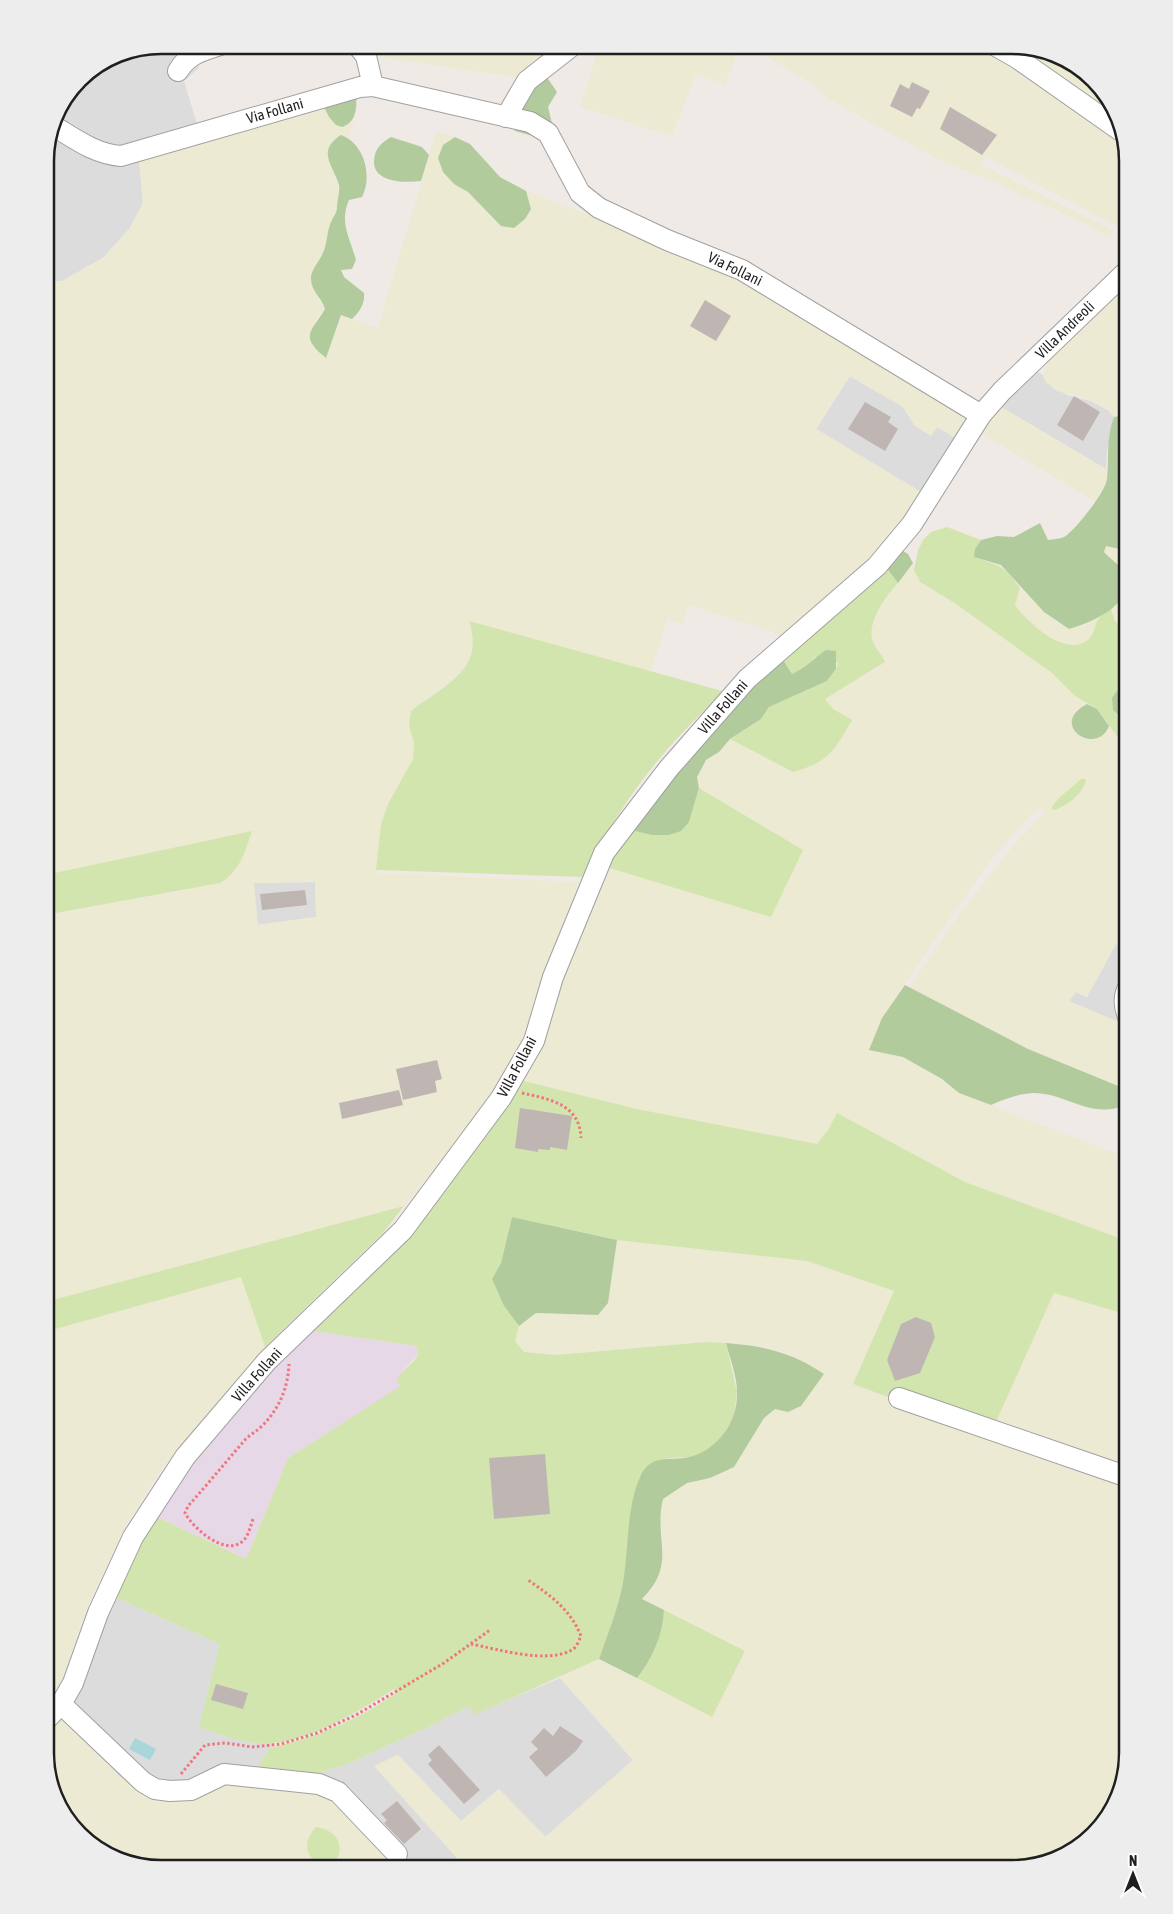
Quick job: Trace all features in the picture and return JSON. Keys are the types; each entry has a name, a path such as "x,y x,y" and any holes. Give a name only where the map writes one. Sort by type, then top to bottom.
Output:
{"street":[{"path":"178,71 183,62 194,54"},
{"path":"364,54 373,86"},
{"path":"506,116 526,81 561,54"},
{"path":"1010,54 1113,125"},
{"name":"Via Follani","path":"59,129 93,150 107,155 121,156 360,87 373,86 530,122 548,133 580,194 599,208 667,240 742,270 981,415"},
{"name":"Villa Andreoli","path":"1002,391 1119,279"},
{"name":"Villa Follani","path":"54,1711 61,1704 73,1683 98,1613 133,1538 185,1457 267,1361 403,1230 506,1089 534,1041 553,978 604,853 669,768 747,679 877,566 912,524 981,415 1002,391"},
{"path":"898,1398 1119,1474"},
{"path":"61,1704 143,1782 155,1789 170,1791 191,1790 224,1774 319,1784 338,1792 397,1854"}],"path":[{"path":"506,1089 563,1105 573,1112 579,1122 581,1138"},
{"path":"253,1519 247,1536 242,1542 236,1545 225,1545 199,1532 185,1513 188,1506 246,1439 262,1426 284,1395 289,1379 289,1362 282,1347"},
{"path":"470,1644 537,1656 561,1655 575,1648 581,1636 575,1620 559,1602 528,1580"},
{"path":"170,1791 188,1763 205,1745 226,1743 252,1747 281,1744 318,1733 356,1714 427,1673 490,1630"}],"shaded area":[{"path":"193,54 199,68 184,81 197,124 117,148 104,147 62,121 80,90 95,76 126,59 146,55"},
{"path":"369,54 552,54 524,78 371,56"},
{"path":"597,54 626,56 627,54 736,54 725,85 696,74 672,136 580,107"},
{"path":"762,54 1002,54 1116,132 1119,160 1119,227 986,157 980,164 1114,231 1110,238 1090,226 990,180 945,163 827,98 815,85"},
{"path":"1019,54 1047,59 1072,72 1093,90 1110,118"},
{"path":"323,105 336,125 349,125 355,115 349,138 341,135 334,178 339,186 337,211 327,232 327,243 322,256 310,276 325,310 315,321 314,347 326,357 342,315 378,328 436,132 455,137 443,145 454,184 468,192 492,218 531,209 526,191 705,260 962,411 963,420 961,428 954,437 937,427 931,436 915,426 903,407 849,376 816,429 921,492 894,536 874,560 785,636 689,605 683,624 667,619 651,672 469,622 474,638 470,659 457,677 424,700 409,726 414,743 413,759 388,804 381,824 377,873 578,882 528,1031 480,1110 465,1132 404,1206 54,1300 54,913 185,890 251,831 54,873 54,281 62,281 103,258 130,228 143,203 139,160","holes":["315,882 316,917 258,925 254,883"]},
{"path":"58,131 139,160 143,203 130,228 103,258 62,281 54,281 54,153"},
{"path":"1119,288 1119,417 1114,417 1106,408 1081,397 1057,391 1046,382 1043,375 1049,360 1064,341"},
{"path":"1032,368 1043,375 1046,382 1067,395 1091,401 1111,412 1114,417 1107,452 1106,469 996,404"},
{"path":"850,376 903,407 915,426 931,436 937,427 954,437 921,492 816,429"},
{"path":"996,404 1106,469 1107,480 1095,501 977,431"},
{"path":"1106,546 1119,549 1119,567 1104,552"},
{"path":"913,563 920,582 956,604 1052,673 1087,704 1075,710 1107,732 1109,726 1119,737 1119,946 1116,944 1087,997 1076,992 1069,1001 1119,1022 1119,1086 1028,1049 910,987 953,923 990,875 1014,845 1045,812 1037,808 990,861 932,944 882,1018 870,1050 903,1057 942,1079 959,1093 1119,1155 1119,1238 965,1182 837,1114 817,1144 637,1109 520,1080 554,1003 603,866 803,850 699,788 697,777 706,760 719,752 730,739 793,772 833,709 825,699 845,685 879,668 881,652 873,643 871,633 873,620 891,591"},
{"path":"1020,588 1057,623 1084,625 1099,617 1091,638 1080,645 1066,644 1046,636 1026,620 1015,605"},
{"path":"1119,602 1119,625 1115,621 1111,609"},
{"path":"315,882 316,917 257,925 253,883"},
{"path":"1116,944 1119,946 1119,1024 1069,1001 1076,992 1087,997"},
{"path":"617,1240 807,1261 894,1291 853,1384 1119,1481 1118,1768 1116,1781 1108,1801 1093,1824 1083,1834 1047,1855 1013,1860 459,1860 374,1766 398,1755 461,1821 499,1789 546,1837 633,1760 560,1678 599,1659 711,1716 745,1652 642,1599 654,1588 663,1548 659,1514 662,1499 687,1483 710,1478 747,1445 764,1418 775,1409 788,1412 801,1406 824,1374 789,1354 761,1346 706,1342 555,1355 524,1352 515,1341 519,1326 536,1313 598,1315 608,1303"},
{"path":"242,1277 265,1347 163,1467 127,1523 87,1607 62,1680 54,1692 54,1329"},
{"path":"1054,1293 1119,1312 1119,1470 993,1427"},
{"path":"306,1330 416,1346 418,1355 403,1370 403,1385 288,1458 246,1559 155,1516 200,1452"},
{"path":"112,1596 220,1644 217,1659 278,1738 257,1769 311,1775 345,1765 428,1727 470,1705 474,1714 560,1678 633,1760 545,1837 499,1789 461,1821 398,1755 375,1766 459,1860 394,1860 335,1794 142,1793 118,1775 61,1712"},
{"path":"61,1712 118,1775 142,1793 224,1782 335,1794 394,1860 153,1860 126,1855 90,1834 80,1824 65,1801 59,1788 55,1768 54,1719"}],"green space":[{"path":"544,73 557,92 548,107 553,128 533,136 515,131 510,115"},
{"path":"356,93 356,109 351,122 342,127 336,125 329,117 323,105"},
{"path":"341,135 356,145 361,153 366,170 367,180 362,197 349,200 345,216 346,230 356,260 352,269 341,270 344,277 364,293 364,301 352,319 341,315 326,358 312,344 310,338 312,329 325,309 311,283 311,276 324,251 329,226 337,210 339,185 330,165 328,153 333,141"},
{"path":"391,137 422,147 429,155 421,181 392,180 384,178 379,174 375,168 374,161 377,149"},
{"path":"455,137 470,144 500,177 526,191 531,209 525,219 514,228 501,226 468,192 454,184 443,172 438,158 443,145"},
{"path":"1119,416 1119,549 1106,546 1104,552 1119,566 1119,601 1101,616 1069,629 1044,612 1001,565 974,557 975,549 981,540 997,536 1014,537 1040,523 1048,540 1062,538 1069,533 1089,510 1105,485 1109,440 1114,417"},
{"path":"947,527 981,540 975,549 982,560 995,564 1004,570 1020,588 1015,605 1038,629 1059,642 1070,645 1080,644 1089,639 1100,617 1111,609 1115,621 1119,625 1119,737 1097,709 1075,696 1052,673 956,604 920,582 914,570 918,550 923,540 931,532"},
{"path":"900,549 908,554 913,563 898,583 885,566"},
{"path":"885,566 898,583 878,610 872,627 872,635 873,642 885,662 825,699 833,709 852,720 829,754 815,764 793,772 730,739 761,719 769,707 827,681 838,663 815,657 806,668 792,674 782,658"},
{"path":"469,621 726,692 683,732 645,777 611,826 583,877 376,870 381,824 388,804 413,759 414,743 409,726 411,711 448,684 467,665 472,652 473,638"},
{"path":"826,650 836,651 836,669 827,681 769,707 761,719 730,739 719,752 706,760 697,777 699,788 689,822 681,831 669,835 652,835 631,830 732,706 782,658 792,674 806,666"},
{"path":"1119,690 1119,715 1113,710 1112,698"},
{"path":"1087,704 1097,709 1109,726 1103,735 1095,739 1086,738 1078,734 1073,728 1072,721 1076,712"},
{"path":"1082,778 1086,780 1078,795 1058,809 1053,810 1051,808 1058,799"},
{"path":"699,788 803,850 771,917 603,866 631,830 689,822"},
{"path":"252,831 237,867 220,883 54,913 54,873"},
{"path":"905,985 1028,1049 1119,1086 1119,1107 1091,1108 1046,1094 1033,1093 1016,1096 991,1105 959,1093 942,1079 903,1057 869,1050 882,1018"},
{"path":"520,1080 637,1109 817,1144 837,1113 965,1182 1119,1238 1119,1312 1054,1293 990,1435 853,1384 894,1291 807,1261 617,1240 512,1217 501,1263 492,1279 504,1306 519,1326 515,1341 524,1352 555,1355 706,1342 726,1343 737,1392 734,1416 722,1437 711,1448 692,1457 668,1458 640,1476 621,1592 599,1659 474,1715 470,1706 345,1765 311,1775 257,1769 270,1748 303,1739 353,1719 397,1692 394,1689 336,1723 303,1737 288,1741 254,1743 217,1734 199,1727 220,1644 112,1596 155,1516 246,1559 288,1458 402,1385 397,1383 400,1375 418,1355 416,1346 306,1330"},
{"path":"404,1206 383,1233 265,1347 241,1277 54,1329 54,1300"},
{"path":"512,1217 617,1240 608,1303 598,1315 536,1313 519,1326 504,1306 492,1279 501,1263"},
{"path":"726,1343 777,1351 801,1360 824,1374 801,1406 788,1412 775,1409 764,1418 734,1467 710,1478 687,1483 663,1499 661,1514 662,1562 653,1586 642,1599 664,1610 663,1619 656,1646 637,1678 599,1659 621,1592 635,1489 640,1477 650,1464 664,1459 686,1458 703,1452 726,1431 737,1402 737,1386"},
{"path":"664,1610 745,1651 712,1717 637,1678 655,1646"},
{"path":"316,1827 333,1834 339,1843 340,1849 336,1860 316,1860 311,1858 307,1846 310,1834"}],"water":[{"path":"135,1738 156,1749 150,1760 129,1749"}],"building":[{"path":"912,82 930,91 920,109 917,108 912,117 890,106 900,84 909,89"},
{"path":"950,107 997,135 982,155 940,129"},
{"path":"705,300 731,316 716,341 690,326"},
{"path":"1074,396 1100,412 1083,441 1057,425"},
{"path":"865,402 891,417 888,422 898,429 885,451 848,429"},
{"path":"305,890 307,905 262,910 260,894"},
{"path":"437,1060 442,1079 435,1081 437,1092 403,1100 396,1069"},
{"path":"399,1090 403,1105 342,1119 339,1103"},
{"path":"520,1108 572,1116 567,1150 550,1147 550,1150 538,1149 538,1152 515,1148"},
{"path":"916,1317 931,1323 935,1337 920,1373 895,1381 887,1360 901,1324"},
{"path":"545,1454 550,1514 494,1519 489,1458"},
{"path":"216,1684 248,1693 243,1709 211,1700"},
{"path":"560,1726 583,1741 576,1751 546,1777 529,1757 538,1749 531,1742 544,1728 553,1736"},
{"path":"439,1745 480,1790 464,1804 428,1764 432,1760 428,1755"},
{"path":"397,1801 421,1829 404,1844 384,1823 387,1820 381,1814"}]}
